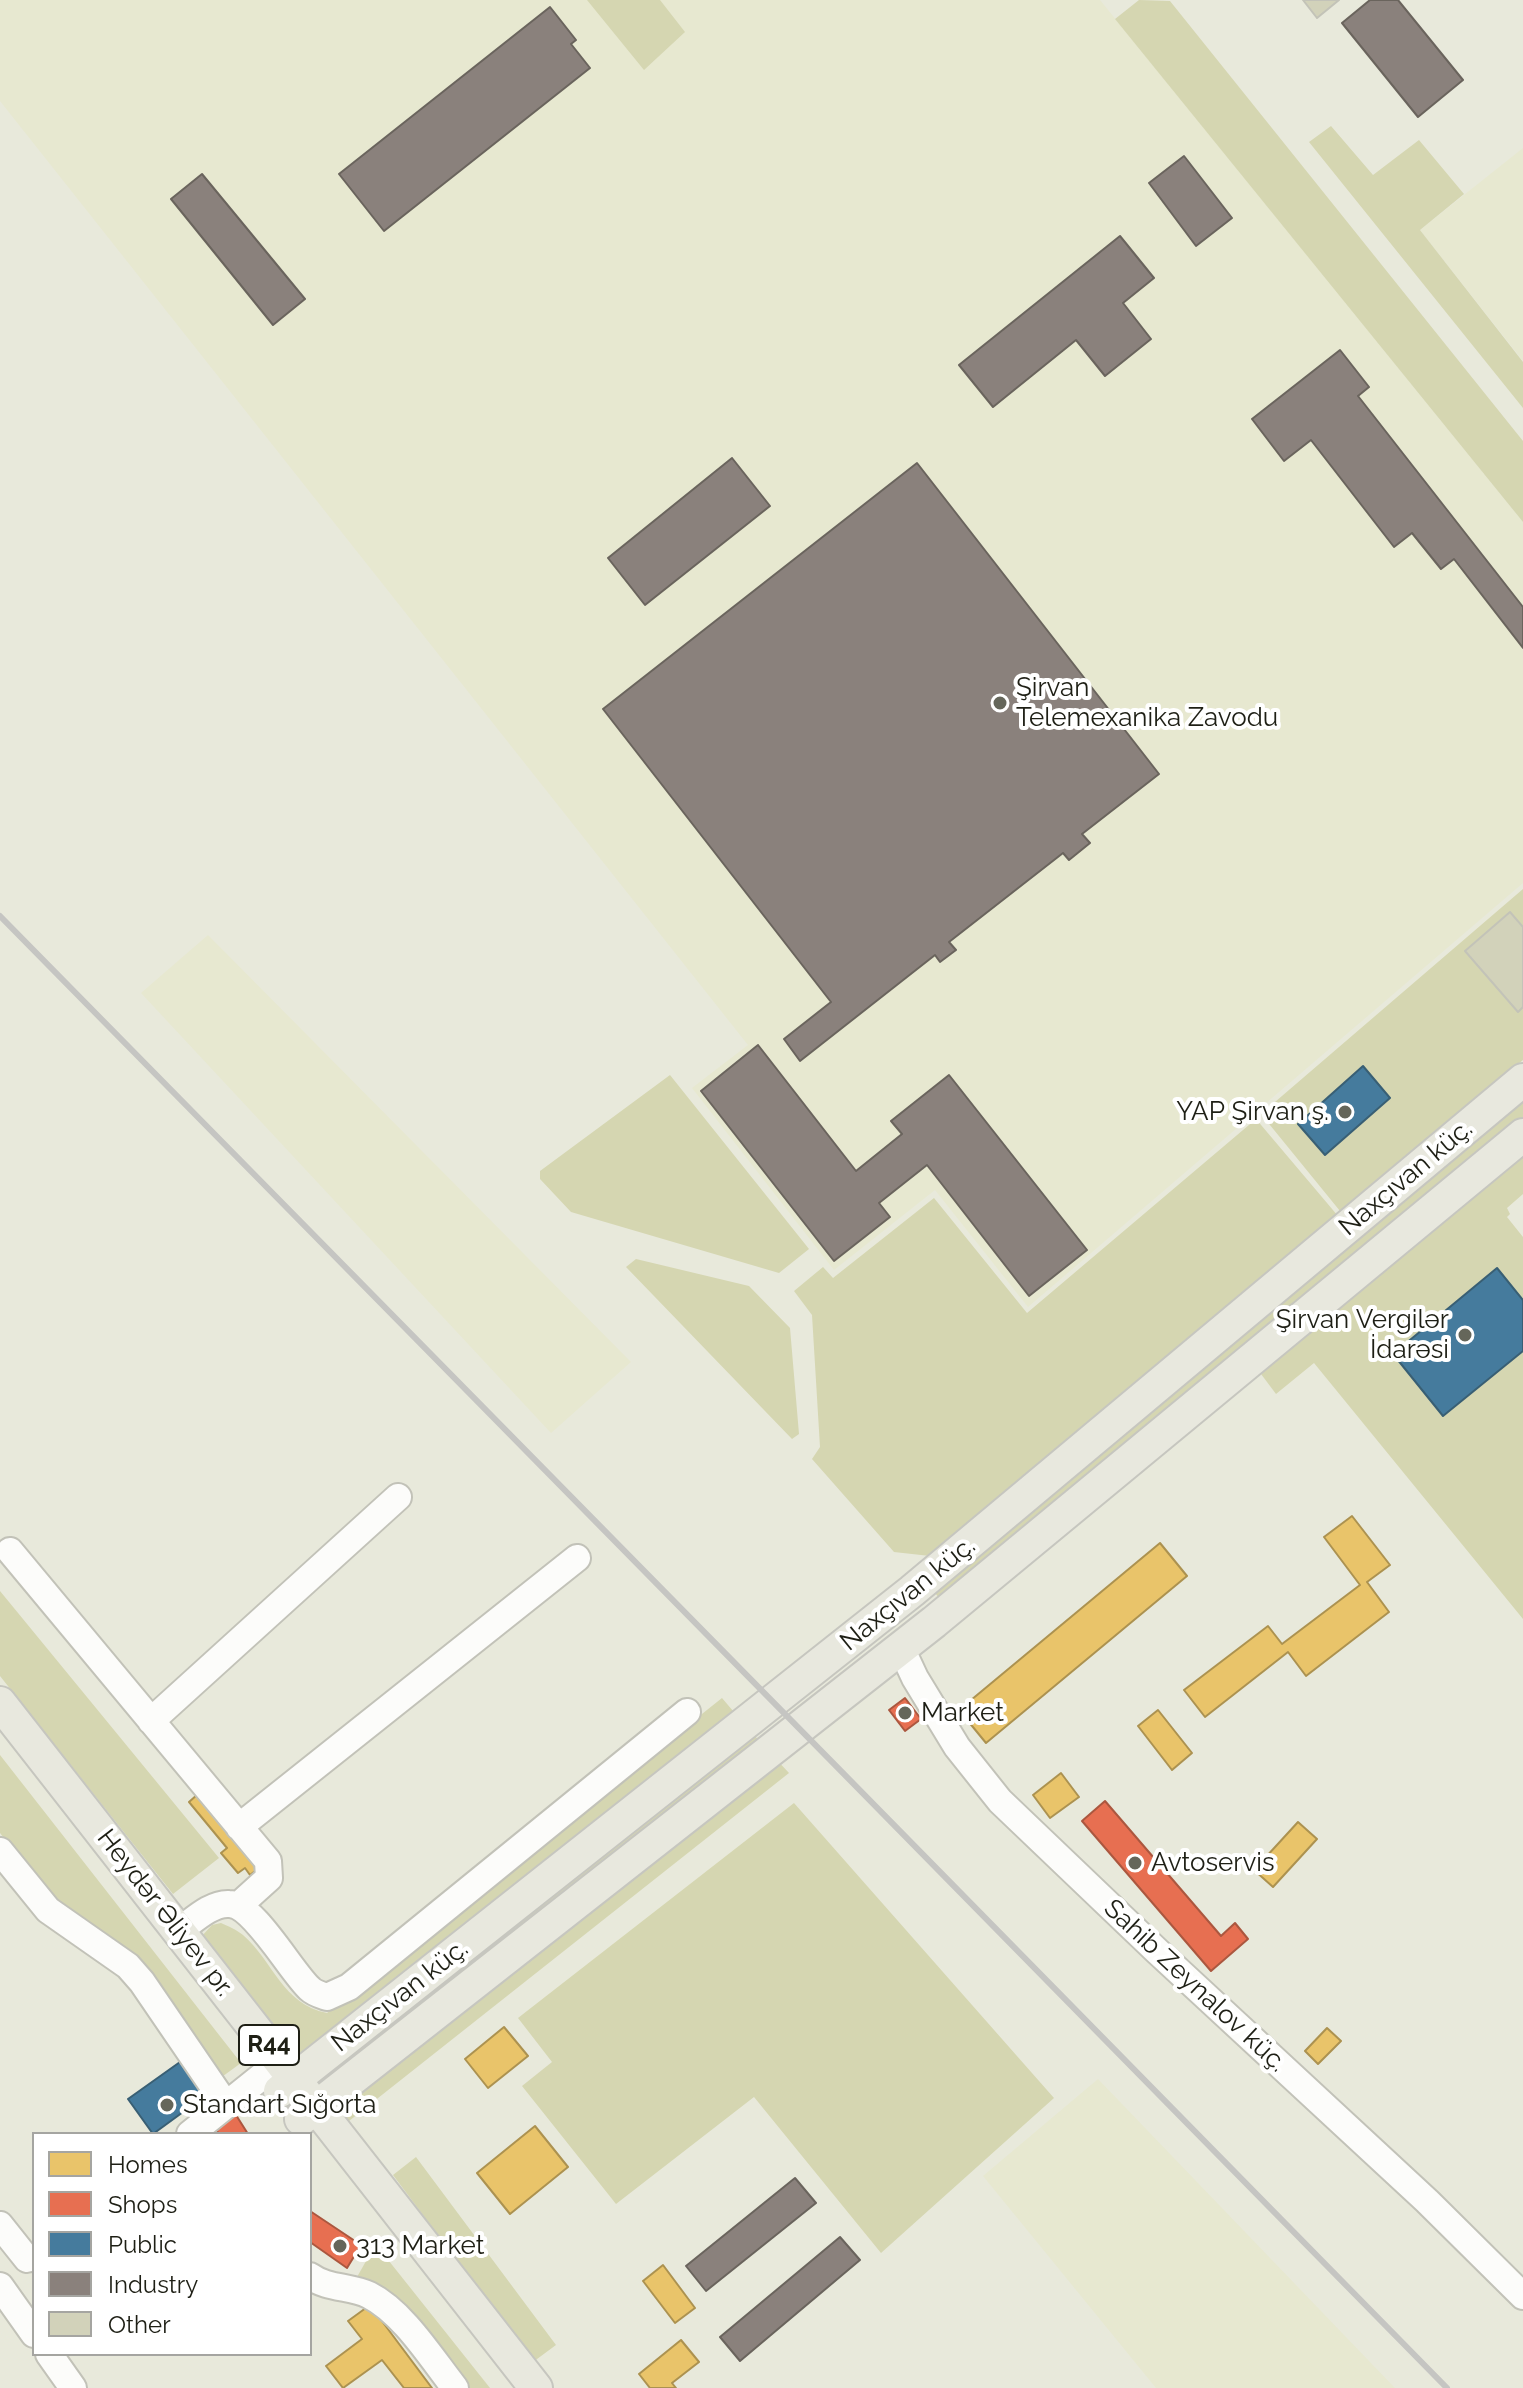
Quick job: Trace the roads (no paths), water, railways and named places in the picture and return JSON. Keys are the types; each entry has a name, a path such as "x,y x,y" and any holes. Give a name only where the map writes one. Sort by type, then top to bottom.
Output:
{"main road":[{"name":"Naxçıvan küç.","path":"280,2081 912,1591 1523,1080"},
{"name":"Naxçıvan küç.","path":"309,2113 901,1648 1523,1135"},
{"name":"Heydər Əliyev pr.","path":"0,1703 180,1930 280,2081"},
{"name":"Heydər Əliyev pr.","path":"0,1734 280,2081 536,2388"},
{"name":"Heydər Əliyev pr.","path":"309,2113 510,2388"}],"street":[{"path":"151,1721 398,1497"},
{"path":"10,1551 268,1861 269,1878 238,1906"},
{"path":"239,1827 577,1558"},
{"name":"Sahib Zeynalov küç.","path":"901,1648 915,1678 957,1747 1000,1801 1415,2190 1523,2296"},
{"path":"180,1930 215,1907 228,1904 238,1906 257,1922 312,1992 327,1997 349,1987 687,1712"},
{"path":"0,1851 48,1910 128,1966 226,2105"},
{"path":"193,2132 226,2105 280,2081"},
{"path":"0,2225 31,2256 0,2283 32,2331"},
{"path":"312,2277 338,2288 368,2294 387,2308 455,2388"},
{"path":"50,2356 73,2388"}],"railway":[{"path":"0,916 1447,2388"}],"place":[{"name":"Şirvan Telemexanika Zavodu","path":"1000,703"},
{"name":"YAP Şirvan ş.","path":"1345,1112"},
{"name":"Şirvan Vergilər İdarəsi","path":"1465,1335"},
{"name":"Market","path":"905,1713"},
{"name":"Avtoservis","path":"1135,1863"},
{"name":"Standart Sığorta","path":"167,2105"},
{"name":"313 Market","path":"340,2246"}]}
